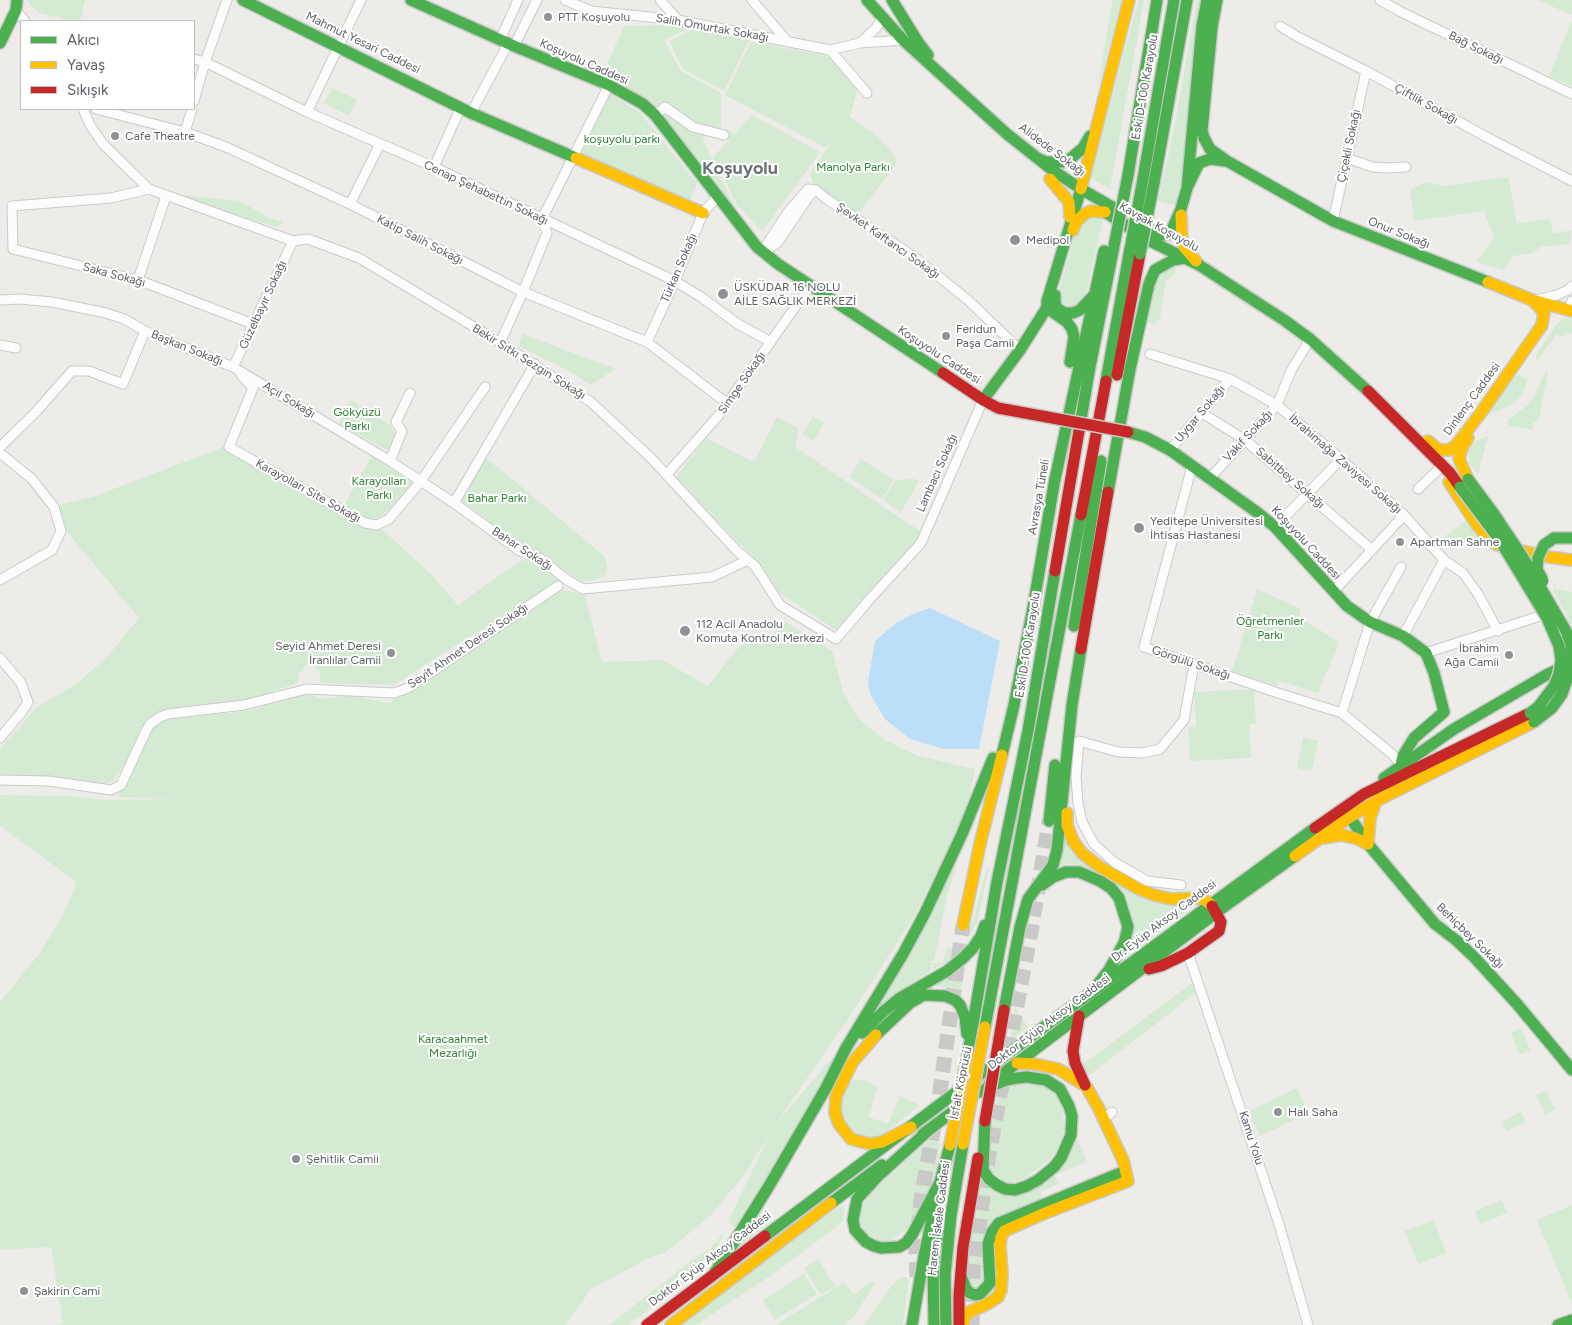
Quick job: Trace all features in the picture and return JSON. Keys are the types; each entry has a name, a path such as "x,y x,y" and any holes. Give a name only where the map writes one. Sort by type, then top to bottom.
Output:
{"main road":[{"name":"Mahmut Yesari Caddesi","path":"243,0 466,110 703,213"},
{"name":"Koşuyolu Caddesi","path":"411,0 507,43 609,85 643,104 655,116 757,247 810,286 998,408 1128,432 1145,437 1170,450 1275,527 1347,606 1370,622 1403,636 1426,653"},
{"path":"867,0 874,2 881,0"},
{"path":"867,0 903,40 950,83"},
{"path":"892,0 918,42 950,83"},
{"path":"1067,232 1080,193 1129,0"},
{"name":"Eski D-100 Karayolu","path":"968,1053 997,882 1028,731 1111,239 1157,0"},
{"name":"Eski D-100 Karayolu","path":"1135,251 1143,179 1174,0"},
{"path":"1004,1010 1036,761 1135,251 1154,182 1187,0"},
{"path":"1186,188 1202,26 1207,0"},
{"name":"Onur Sokağı","path":"1217,0 1212,27 1202,130 1210,149 1227,162 1333,221 1565,312"},
{"path":"0,43 16,5"},
{"path":"1037,158 1046,162 1063,162 1070,159 1083,148 1091,135 1109,77"},
{"name":"Alidede Sokağı","path":"950,83 1007,134 1105,212"},
{"name":"Alidede Sokağı","path":"1007,134 1040,170 1050,178 1080,193"},
{"path":"1186,188 1199,163 1210,160 1227,162"},
{"path":"1050,178 1066,198 1070,207 1067,232"},
{"name":"Kavşak Koşuyolu","path":"1080,193 1163,235 1170,234 1181,210 1186,188"},
{"path":"1181,210 1182,242 1199,265"},
{"name":"Lambacı Sokağı","path":"983,400 1020,350 1055,295 1076,222 1084,214 1091,211 1105,212"},
{"name":"Kavşak Koşuyolu","path":"1105,212 1152,242 1199,265"},
{"name":"Lambacı Sokağı","path":"1048,308 1047,301 1067,232"},
{"name":"Avrasya Tüneli","path":"1014,705 1054,484 1094,294 1111,239"},
{"path":"1049,821 1062,704 1135,251"},
{"path":"961,1325 960,1274 963,1247 1004,1010 1020,927 1026,906 1031,894 1053,865 1057,850 1072,705 1086,614 1130,369 1149,284 1155,270 1174,260 1186,258"},
{"name":"Dinlenç Caddesi","path":"1199,265 1310,339 1370,392 1432,455"},
{"path":"1055,295 1055,304 1058,309 1065,313 1073,313 1080,310 1094,294"},
{"path":"1532,300 1544,312 1544,319 1540,328"},
{"path":"1048,308 1067,322 1072,329 1074,337 1054,484"},
{"name":"Dinlenç Caddesi","path":"1370,392 1387,400 1434,447 1442,451 1448,451 1454,448 1480,414 1540,328 1565,312"},
{"path":"1464,483 1459,459 1462,448 1480,414"},
{"path":"1432,455 1477,525 1489,539 1497,545 1548,557 1572,560"},
{"name":"Dr. Eyüp Aksoy Caddesi","path":"1350,817 1376,800 1552,708 1566,685 1569,674 1571,658 1566,631 1522,556 1494,514 1464,483 1450,474 1432,455"},
{"name":"Dr. Eyüp Aksoy Caddesi","path":"1364,794 1532,718 1554,686 1559,674 1561,660 1555,634 1464,483"},
{"path":"1566,631 1557,607 1538,569 1538,558 1544,545 1554,538 1572,538"},
{"name":"Dr. Eyüp Aksoy Caddesi","path":"1401,765 1403,756 1414,738 1444,712 1434,673 1426,653"},
{"name":"Dr. Eyüp Aksoy Caddesi","path":"911,1127 1091,993 1213,908 1401,765 1454,728 1548,674 1572,663"},
{"path":"963,924 980,844 1014,705"},
{"path":"714,1274 774,1178 826,1088 846,1048 925,914 962,834 1014,705"},
{"name":"İsfalt Köprüsü","path":"963,1144 1036,761"},
{"path":"1065,771 1067,825 1073,841 1082,853 1090,860 1139,889 1154,895 1171,899 1202,898 1213,908 1221,922 1219,932 1188,953 1161,966 1137,973"},
{"path":"1320,838 1341,835 1356,838 1368,844 1369,825 1376,800"},
{"name":"Behiçbey Sokağı","path":"1342,808 1368,844 1435,924 1474,957 1518,1004 1572,1070"},
{"name":"Doktor Eyüp Aksoy Caddesi","path":"672,1325 1137,973 1213,908 1350,817"},
{"path":"1026,906 1043,884 1053,877 1066,872 1079,872 1091,876 1110,888 1119,898 1128,928 1124,943 1109,970 1091,993"},
{"path":"846,1048 889,1007 947,971 973,948 984,928 997,882"},
{"path":"911,1127 882,1142 869,1144 851,1139 839,1124 835,1113 836,1096 852,1063 868,1042 910,1003 924,995 945,996 955,1000 960,1005 965,1017 968,1053"},
{"path":"1079,1016 1073,1051 1075,1063 1086,1086 1108,1116 1126,1176"},
{"name":"İsfalt Köprüsü","path":"950,1145 968,1053"},
{"path":"1017,1063 1035,1064 1058,1069 1086,1086"},
{"path":"979,1092 1006,1080 1016,1078 1027,1077 1046,1080 1060,1088 1072,1116 1071,1135 1068,1144 1054,1167 1028,1186 1015,1190 997,1185 989,1179 983,1170 985,1121"},
{"name":"Doktor Eyüp Aksoy Caddesi","path":"647,1325 911,1127"},
{"path":"932,1128 877,1177 857,1199 853,1220 855,1230 866,1242 874,1246 892,1249 900,1247 912,1235 940,1182"},
{"name":"Harem İskele Caddesi","path":"946,1325 945,1275 951,1215 963,1144"},
{"path":"912,1325 924,1256 950,1145"},
{"name":"Harem İskele Caddesi","path":"934,1325 933,1267 950,1145"},
{"path":"960,1274 966,1289 970,1293 980,1294 990,1283 988,1244 992,1232 999,1223 1126,1176"},
{"path":"961,1325 969,1312 998,1297 1001,1290 1002,1274 1000,1245 1004,1231 1126,1176"},
{"path":"1558,1325 1572,1320"}],"street":[{"path":"195,97 205,62 227,0"},
{"path":"307,112 361,0"},
{"path":"507,43 518,0"},
{"path":"434,167 466,110 536,0"},
{"name":"Salih Omurtak Sokağı","path":"565,0 591,11 678,20 830,50 860,43 903,40"},
{"path":"660,0 678,20"},
{"path":"752,0 788,41"},
{"name":"Bağ Sokağı","path":"1380,0 1401,12 1572,94"},
{"path":"16,5 24,20"},
{"path":"860,43 876,28 882,18"},
{"name":"Çiftlik Sokağı","path":"1280,26 1572,181"},
{"path":"830,50 867,93"},
{"name":"Cenap Şehabettin Sokağı","path":"195,59 205,62 307,112 434,167 674,281 701,297 738,324 770,342"},
{"name":"Çiçekli Sokağı","path":"1333,221 1366,70"},
{"path":"500,342 547,233 542,219 609,85"},
{"path":"655,116 665,106 693,126 724,135"},
{"path":"83,110 90,125 103,144 149,190"},
{"name":"Katip Salih Sokağı","path":"100,110 185,132 226,147 350,204 523,292 646,342 728,404"},
{"path":"185,132 192,110"},
{"path":"350,204 380,144"},
{"path":"1346,158 1385,168 1406,167"},
{"name":"Bekir Sıtkı Sezgin Sokağı","path":"149,190 293,241 308,239 359,258 535,364 591,402 667,474 737,551 755,566 780,604 836,639"},
{"name":"Saka Sokağı","path":"149,190 111,198 12,206 13,249 138,280 253,324"},
{"name":"Şevket Kaftancı Sokağı","path":"764,252 778,242 810,195 816,190 825,198 913,256 968,300 1020,350"},
{"path":"138,280 166,196"},
{"name":"Türkan Sokağı","path":"646,342 703,213 717,197"},
{"name":"Güzelbayır Sokağı","path":"234,368 293,241"},
{"name":"Simge Sokağı","path":"667,474 728,404 810,286"},
{"path":"1532,300 1557,295 1572,286"},
{"path":"0,300 19,299 52,302 106,312 124,319 145,332"},
{"name":"Başkan Sokağı","path":"0,447 34,414 72,371 89,370 123,384 145,332 234,368"},
{"name":"Vakıf Sokağı","path":"1210,478 1277,405 1291,371 1310,339"},
{"path":"0,345 16,348"},
{"name":"İbrahimağa Zaviyesi Sokağı","path":"1150,354 1230,379 1277,405 1404,515 1444,560 1463,573 1478,594 1498,631"},
{"path":"485,387 421,481 454,503 535,364"},
{"name":"Karayolları Site Sokağı","path":"234,368 253,388 229,447 365,522 376,526 389,519 421,481"},
{"name":"Açıl Sokağı","path":"234,368 421,481"},
{"name":"Uygar Sokağı","path":"1170,450 1230,379"},
{"path":"390,461 402,431 396,422 410,393"},
{"name":"Lambacı Sokağı","path":"836,639 921,543 983,400"},
{"name":"Sabitbey Sokağı","path":"1202,413 1246,440 1372,550"},
{"path":"0,453 32,479 54,507 61,531 52,550 0,580"},
{"path":"1275,527 1341,459"},
{"name":"Görgülü Sokağı","path":"1192,466 1144,646 1278,693 1342,713 1392,754 1401,765"},
{"path":"1418,489 1440,468"},
{"name":"Bahar Sokağı","path":"454,503 520,551 541,559 567,580 583,589 712,577 748,560"},
{"path":"1333,592 1404,515"},
{"path":"1403,636 1444,560"},
{"path":"1342,713 1370,622 1401,567"},
{"name":"Seyit Ahmet Deresi Sokağı","path":"0,780 49,781 111,790 121,785 150,724 168,714 244,705 307,689 394,692 408,688 558,586"},
{"path":"1426,653 1537,617"},
{"path":"0,658 21,682 28,702 21,714 0,738"},
{"path":"1181,885 1148,881 1114,862 1094,844 1082,822 1076,777 1079,741 1118,752 1142,752 1160,749 1184,720 1194,664"},
{"name":"Kamu Yolu","path":"1188,953 1272,1201 1308,1325"}],"green space":[{"path":"27,0 85,0 80,20 70,20 39,13"},
{"path":"1113,0 1122,0 1097,92 1110,13"},
{"path":"1139,0 1144,0 1110,189 1091,178"},
{"path":"1197,0 1203,0 1176,205 1158,201 1173,135"},
{"path":"1537,0 1572,0 1572,15"},
{"path":"1572,20 1572,86 1549,76"},
{"path":"700,24 664,40 681,71 721,93 721,130 702,138 735,207 651,100 601,78 624,26"},
{"path":"698,27 750,39 724,91 683,69 669,41"},
{"name":"Manolya Parkı","path":"751,42 836,57 860,79 850,117 873,133 895,156 896,165 856,216 812,184 809,174 835,138 826,148 725,95"},
{"path":"332,88 357,100 349,116 324,103"},
{"name":"koşuyolu parkı","path":"609,93 641,114 697,183 690,200 580,155"},
{"path":"752,115 820,152 762,232 738,206 713,157 729,140 722,132 725,128 735,134"},
{"path":"1508,177 1517,223 1550,219 1553,234 1572,230 1570,244 1540,247 1533,253 1513,256 1503,270 1476,262 1494,238 1484,211 1414,221 1410,190 1425,182 1444,186"},
{"path":"167,193 240,201 269,218 283,222 277,227"},
{"path":"1104,216 1085,296 1073,306 1064,304 1059,299 1059,291 1077,226 1085,218"},
{"path":"1175,267 1176,273 1166,281 1160,318 1155,324 1151,324 1148,322 1146,312 1159,275"},
{"path":"1572,318 1572,333 1560,337 1557,334 1536,362 1537,353 1556,325 1562,319"},
{"path":"523,334 616,369 590,385 574,374 519,346"},
{"path":"1548,370 1539,420 1533,423 1532,430 1508,424 1508,420 1529,404"},
{"path":"1519,375 1527,381 1525,389 1515,402 1506,408 1485,416 1511,378"},
{"name":"Gökyüzü Parkı","path":"350,399 391,426 396,438 390,452 339,424"},
{"path":"813,416 824,423 813,441 802,434"},
{"path":"777,417 799,429 795,447 921,532 914,545 839,632 778,592 758,562 676,477 706,438 754,462"},
{"path":"1488,436 1478,475 1469,462 1469,448 1473,442"},
{"path":"224,447 385,532 432,575 458,605 521,560 541,563 559,581 393,685 321,683 319,671 309,662 298,674 298,683 245,701 156,713 142,729 114,780 100,786 48,776 0,777 0,749 37,707 75,685 107,657 139,618 68,533 59,505 95,496"},
{"name":"Karayolları Parkı","path":"372,456 413,483 388,511 379,517 370,519 344,505"},
{"name":"Bahar Parkı","path":"485,458 604,556 607,566 606,574 601,578 581,582 539,552 523,546 460,500"},
{"path":"861,459 894,480 882,499 849,477"},
{"path":"915,479 919,481 901,512 883,500 896,480"},
{"path":"1467,520 1485,544 1444,537"},
{"path":"1553,588 1572,592 1572,627 1554,592"},
{"name":"Karacaahmet Mezarlığı","path":"559,589 585,595 602,662 662,660 708,686 742,643 769,641 784,621 832,651 844,695 861,721 885,740 918,756 975,769 966,814 912,920 844,1025 777,1122 839,1050 840,1054 736,1228 728,1222 769,1135 744,1175 710,1216 665,1253 653,1256 591,1289 565,1325 57,1325 63,1323 51,1247 0,1250 0,1002 39,954 60,920 76,886 74,880 0,826 0,795 70,796 103,800 175,799 119,797 119,789 148,733 163,720 248,711 307,693 322,699 347,695 389,703"},
{"name":"Öğretmenler Parkı","path":"1257,589 1301,609 1299,617 1339,642 1318,693 1279,681 1277,686 1232,672"},
{"path":"1254,689 1256,723 1249,724 1251,758 1190,761 1188,727 1196,727 1194,692"},
{"path":"1303,737 1318,741 1312,771 1297,768"},
{"path":"1065,834 1078,856 1194,906 1120,961 1130,920 1082,866 1073,864 1060,865"},
{"path":"960,847 956,868 947,895 934,961 926,962 932,963 930,971 876,1008"},
{"path":"989,867 977,922 970,935 969,931 986,871"},
{"path":"947,947 960,950 947,962 932,970 934,962 942,963"},
{"path":"964,966 959,993 942,987 925,985"},
{"path":"1192,983 1197,991 1088,1076 1082,1065"},
{"path":"1015,1007 1028,1027 1010,1041 1013,1022"},
{"path":"1522,1028 1530,1051 1519,1054 1511,1032"},
{"path":"865,1080 878,1087 868,1117 888,1124 900,1096 920,1105 885,1133 867,1137 848,1130 839,1107 846,1084 852,1081"},
{"path":"1032,1081 1054,1092 1063,1108 1064,1129 1060,1145 1048,1161 1026,1177 1012,1183 1004,1181 990,1171 987,1148 999,1090 1005,1086"},
{"name":"Halı Saha","path":"1297,1088 1308,1113 1260,1136 1248,1112"},
{"path":"1546,1090 1555,1109 1545,1114 1536,1095"},
{"path":"1521,1112 1526,1122 1506,1131 1502,1122"},
{"path":"1076,1135 1087,1162 1055,1175 1058,1184 1041,1192 1042,1200 995,1220 988,1225 980,1243 983,1287 978,1291 966,1287 970,1234 977,1220 975,1194 977,1172 1017,1194"},
{"path":"932,1139 940,1144 937,1169 929,1191 912,1225 893,1240 880,1241 870,1236 861,1225 861,1208 872,1192"},
{"path":"1502,1200 1507,1213 1480,1224 1475,1211"},
{"path":"1572,1205 1572,1304 1537,1220"},
{"path":"842,1206 844,1208 843,1221 840,1224 776,1272 696,1325 677,1325 830,1213"},
{"path":"759,1214 767,1224 726,1258"},
{"path":"1434,1220 1446,1253 1418,1264 1405,1231"},
{"path":"726,1231 714,1251 685,1281 664,1298 628,1325 609,1325 709,1249"},
{"path":"818,1259 835,1286 821,1295 804,1268"},
{"path":"804,1274 817,1294 775,1320 763,1300"},
{"path":"903,1276 909,1280 903,1325 864,1325 892,1285"},
{"path":"870,1282 875,1283 855,1315 845,1325 779,1325 778,1323 843,1283 848,1286 852,1293 857,1293"}],"water":[{"path":"930,608 1000,641 979,749 944,749 910,739 885,719 870,694 868,682 875,641 896,623"}],"tunnel":[{"path":"972,1325 973,1269 989,1154 1032,926 1049,821"},
{"path":"917,1277 916,1252 921,1199 939,1098 963,925"}],"railway":[{"path":"1546,564 1572,569"},
{"path":"1554,585 1572,588"}],"traffic: fast":[{"path":"0,43 16,10 17,0"},
{"path":"243,0 471,113 576,158"},
{"path":"411,0 514,46 609,85 643,104 655,115 757,247 778,264 943,373"},
{"path":"867,0 903,40 1007,134 1051,169 1081,189 1047,301 1047,308"},
{"path":"892,0 928,55"},
{"path":"1128,175 1157,0"},
{"path":"1143,179 1174,0"},
{"path":"1154,183 1187,0"},
{"path":"1187,188 1202,26 1207,0"},
{"path":"1217,0 1212,27 1202,130 1210,149 1227,161 1333,221 1488,282"},
{"path":"1037,158 1046,162 1063,162 1070,159 1083,148 1090,136"},
{"path":"1142,225 1156,233 1170,234 1181,209 1187,188 1199,163 1210,159 1226,161"},
{"path":"1115,241 1128,175"},
{"path":"1130,249 1143,179"},
{"path":"1140,254 1154,183"},
{"path":"1081,189 1121,212"},
{"path":"1105,212 1152,242 1199,265 1284,320 1310,339 1368,391"},
{"path":"1079,431 1115,241"},
{"path":"1106,381 1130,249"},
{"path":"1002,755 1033,608 1054,484 1104,251"},
{"path":"1108,492 1130,369 1149,284 1155,270 1173,260 1186,258"},
{"path":"1055,295 1055,304 1058,309 1065,313 1073,313 1080,310 1093,296"},
{"path":"983,400 1020,350 1051,301"},
{"path":"1047,308 1067,322 1072,329 1074,337 1070,362"},
{"path":"1128,432 1145,437 1170,450 1258,513 1275,527 1347,606 1370,622 1403,636 1426,653 1434,673 1444,712 1414,738 1403,756 1401,765"},
{"path":"1074,626 1101,461"},
{"path":"1468,479 1522,556 1566,631 1571,645 1569,674 1562,694 1552,708 1534,722"},
{"path":"1460,487 1499,539 1547,618 1559,646 1561,660 1559,674 1554,686 1538,707 1530,713"},
{"path":"985,1027 1081,515"},
{"path":"1543,581 1537,569 1538,558 1544,545 1554,538 1572,538"},
{"path":"968,1053 997,882 1028,731 1055,571"},
{"path":"1004,1010 1020,927 1028,899 1053,865 1057,850 1072,705 1081,649"},
{"path":"1384,778 1454,729 1548,674 1570,664"},
{"path":"714,1274 769,1186 826,1088 846,1048 903,954 925,913 962,834 993,758"},
{"path":"1049,821 1055,765"},
{"path":"1345,810 1368,844 1435,924 1474,957 1517,1004 1572,1070"},
{"path":"765,1236 995,1063 1315,828"},
{"path":"989,1084 1225,906 1295,856"},
{"path":"1042,885 1053,877 1066,872 1079,872 1111,888 1119,898 1128,927 1124,943 1109,970 1091,993"},
{"path":"862,1033 900,998 947,971 963,958 973,948 981,936 985,925"},
{"path":"876,1035 910,1003 924,995 945,996 955,1000 960,1005 965,1017 967,1034"},
{"path":"979,1092 1006,1080 1017,1078 1027,1077 1046,1080 1060,1089 1072,1116 1071,1135 1061,1158 1054,1167 1038,1180 1015,1190 1005,1189 997,1185 989,1179 983,1170 985,1121"},
{"path":"923,1134 962,1105"},
{"path":"931,1128 877,1177 857,1199 853,1220 855,1230 866,1242 874,1246 881,1248 899,1247 906,1243 912,1235 940,1182"},
{"path":"946,1325 945,1275 951,1215 963,1144"},
{"path":"912,1325 924,1256 950,1145"},
{"path":"831,1203 882,1165"},
{"path":"961,1276 966,1289 970,1293 980,1294 990,1283 988,1244 992,1232 999,1223 1125,1171"},
{"path":"934,1325 933,1267 938,1231"},
{"path":"1558,1325 1572,1320"}],"traffic: slow":[{"path":"1081,189 1129,0"},
{"path":"576,158 703,213"},
{"path":"1050,179 1069,202 1070,217"},
{"path":"1073,230 1076,222 1084,214 1091,211 1105,212"},
{"path":"1181,215 1182,242 1196,261"},
{"path":"1488,282 1532,300 1572,311"},
{"path":"1428,441 1439,450 1450,450 1457,444 1480,414 1542,325 1544,312 1533,301"},
{"path":"1468,438 1462,448 1459,459 1468,479"},
{"path":"1449,482 1477,525 1497,545 1548,557 1572,560"},
{"path":"1295,856 1376,801 1534,722"},
{"path":"963,925 980,844 1002,755"},
{"path":"1368,844 1370,818 1376,801"},
{"path":"1067,813 1067,825 1073,841 1082,853 1100,867 1139,889 1154,895 1171,899 1202,898 1210,904"},
{"path":"1323,838 1341,835 1355,838 1368,844"},
{"path":"963,1144 985,1027"},
{"path":"876,1035 852,1063 836,1096 835,1113 839,1124 851,1139 870,1144 882,1142 911,1127"},
{"path":"950,1145 968,1053"},
{"path":"1017,1063 1035,1064 1058,1069 1086,1086"},
{"path":"963,1325 965,1317 969,1312 998,1297 1001,1290 1002,1274 1000,1245 1004,1231 1128,1181 1123,1160 1086,1086"},
{"path":"671,1325 831,1203"}],"traffic: jam":[{"path":"1117,375 1140,254"},
{"path":"943,373 998,408 1047,417"},
{"path":"1081,515 1106,381"},
{"path":"1368,391 1450,473 1460,487"},
{"path":"1047,417 1128,432"},
{"path":"1055,571 1079,431"},
{"path":"1081,649 1108,492"},
{"path":"1315,828 1364,794 1530,713"},
{"path":"1149,969 1161,966 1188,953 1219,931 1221,922 1212,906"},
{"path":"985,1121 1004,1010"},
{"path":"1079,1016 1073,1051 1075,1063 1085,1085"},
{"path":"959,1325 959,1295 963,1247 978,1158"},
{"path":"647,1325 765,1236"}],"place":[{"name":"PTT Koşuyolu","path":"548,17"},
{"name":"Cafe Theatre","path":"115,136"},
{"name":"Medipol","path":"1015,240"},
{"name":"ÜSKÜDAR 16 NOLU AİLE SAĞLIK MERKEZİ","path":"723,294"},
{"name":"Feridun Paşa Camii","path":"946,336"},
{"name":"Yeditepe Üniversitesi İhtisas Hastanesi","path":"1139,528"},
{"name":"Apartman Sahne","path":"1400,542"},
{"name":"112 Acil Anadolu Komuta Kontrol Merkezi","path":"685,631"},
{"name":"Seyid Ahmet Deresi İranlılar Camii","path":"391,653"},
{"name":"İbrahim Ağa Camii","path":"1509,655"},
{"name":"Halı Saha","path":"1278,1112"},
{"name":"Şehitlik Camii","path":"296,1159"},
{"name":"Şakirin Cami","path":"24,1291"}],"district":[{"name":"Koşuyolu","path":"740,169"}]}
